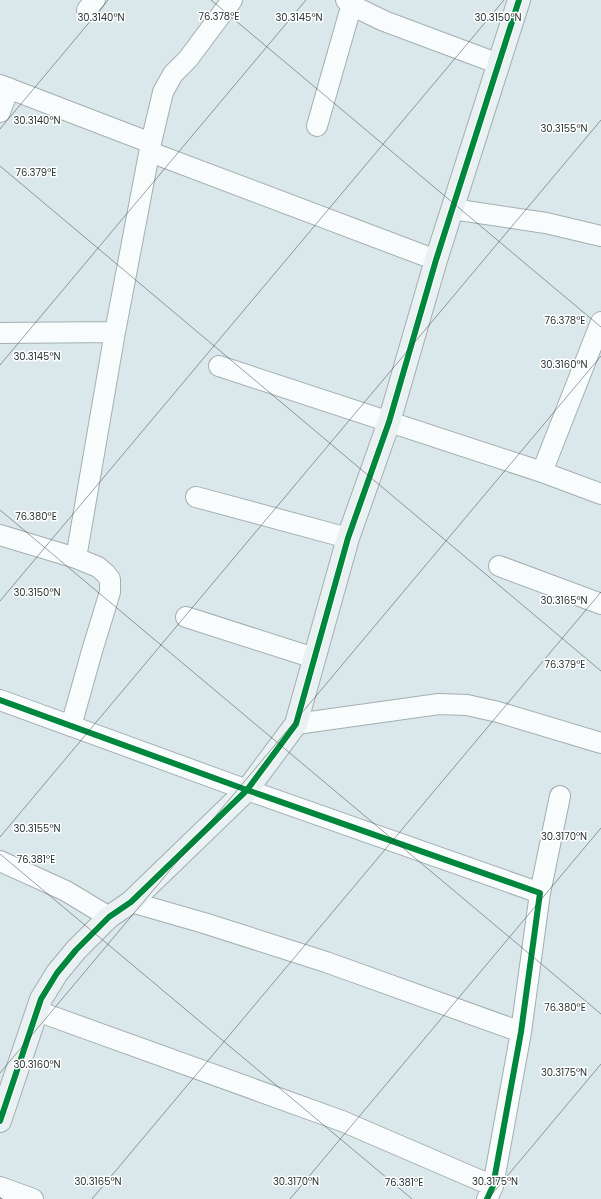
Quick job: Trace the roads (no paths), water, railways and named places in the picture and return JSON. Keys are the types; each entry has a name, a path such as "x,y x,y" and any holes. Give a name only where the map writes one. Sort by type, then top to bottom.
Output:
{"street":[{"path":"76,558 115,332 163,92 173,74 188,58 232,0"},
{"path":"0,1121 41,999 57,973 76,950 109,917 131,902 247,790 296,724 348,538 390,422 436,260 519,0"},
{"path":"317,126 350,2 384,21 499,64"},
{"path":"0,112 4,86 151,148 436,260"},
{"path":"452,209 546,223 601,236"},
{"path":"542,472 601,322"},
{"path":"0,333 115,332"},
{"path":"219,366 542,472 601,494"},
{"path":"196,497 348,538"},
{"path":"0,535 98,566 110,580 110,592 71,726"},
{"path":"499,566 601,604"},
{"path":"186,617 314,658"},
{"path":"0,700 247,790 540,893"},
{"path":"296,724 439,704 466,705 498,712 601,743"},
{"path":"37,1011 342,1121 490,1192 521,1032 540,893 560,796"},
{"path":"0,862 66,891 109,917"},
{"path":"131,902 204,923 326,962 521,1032"},
{"path":"0,1187 33,1199"}]}
